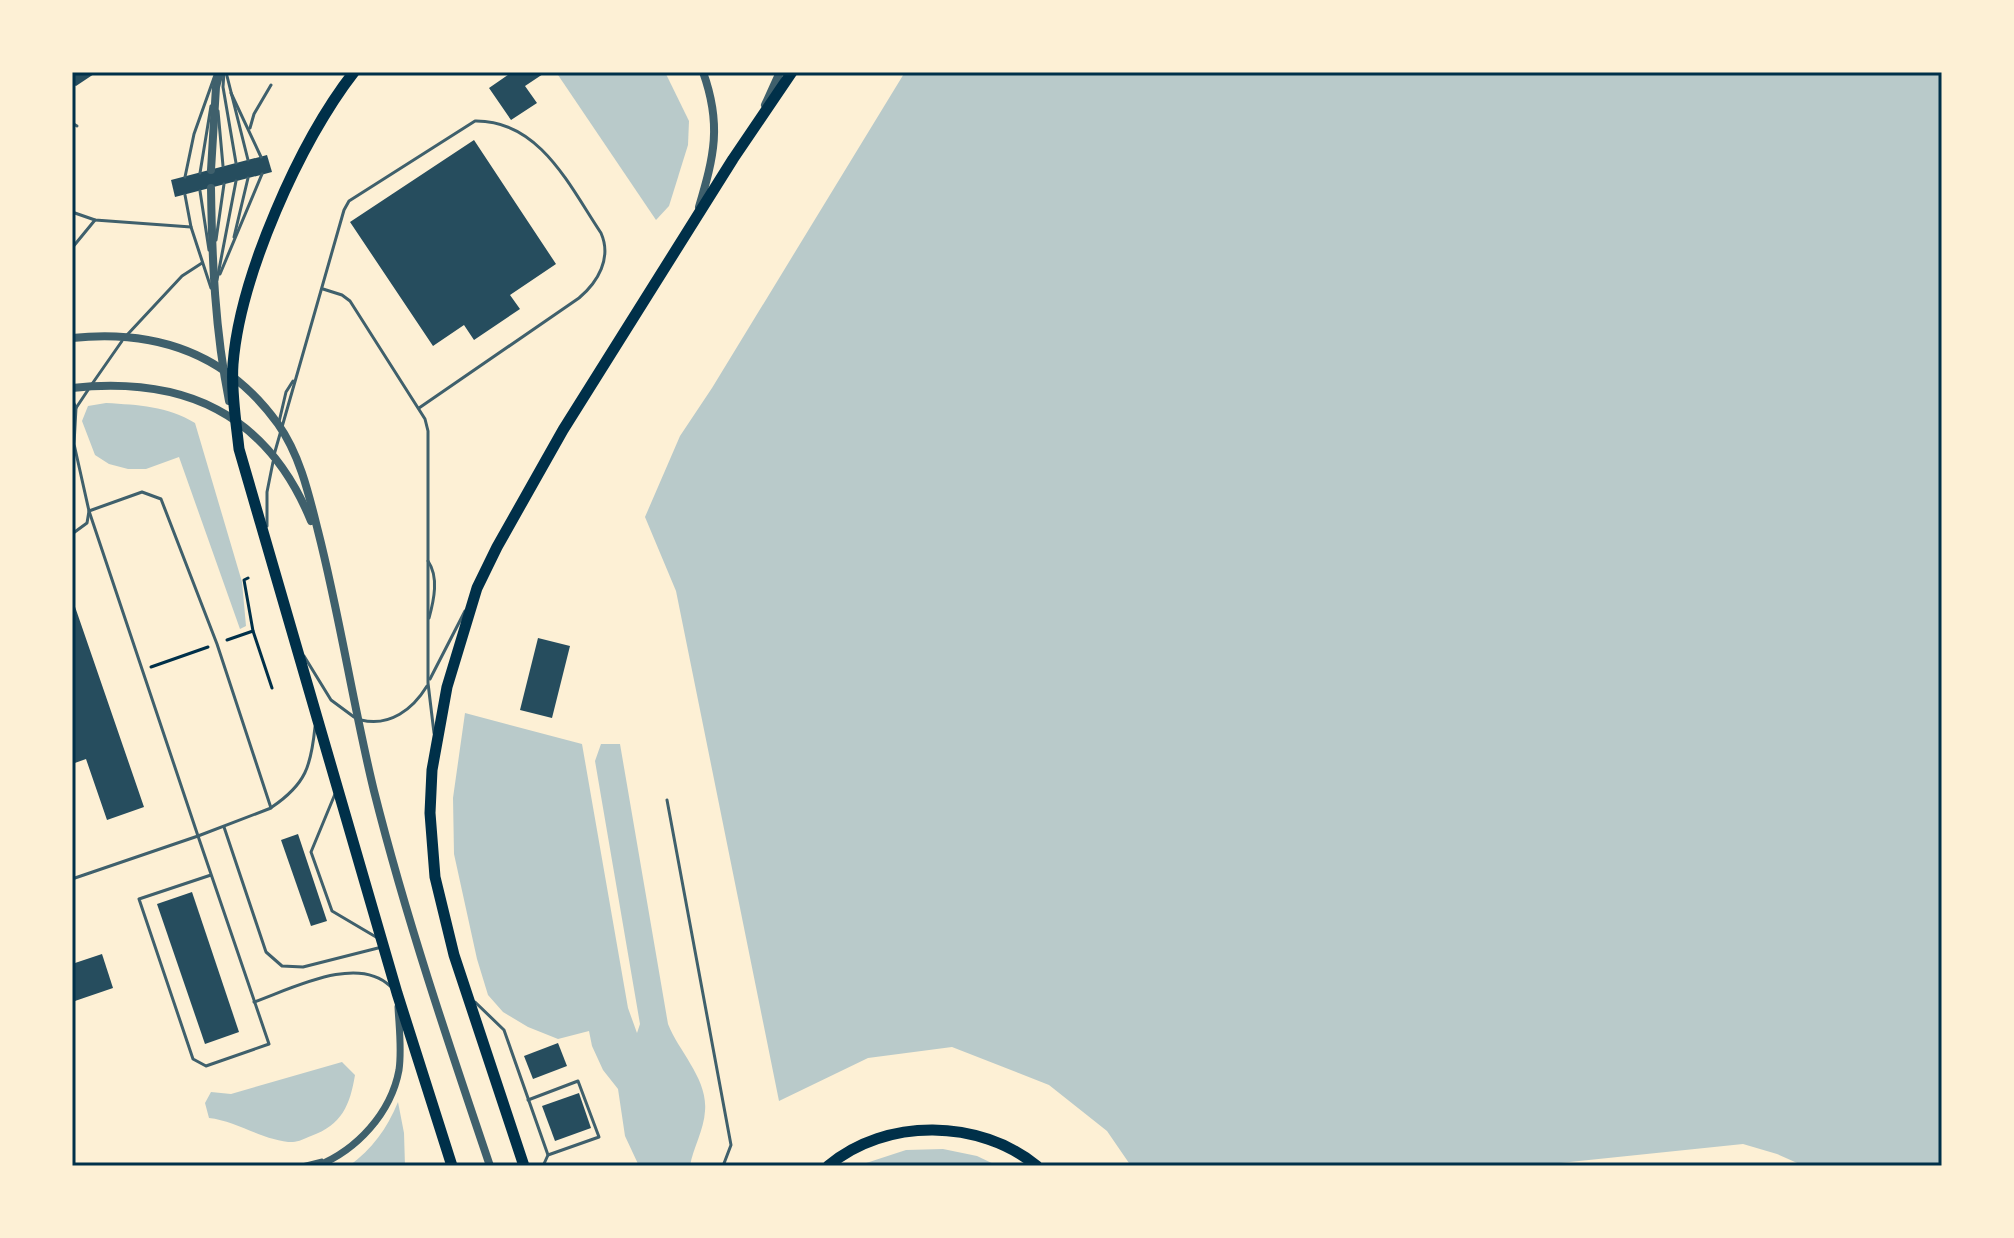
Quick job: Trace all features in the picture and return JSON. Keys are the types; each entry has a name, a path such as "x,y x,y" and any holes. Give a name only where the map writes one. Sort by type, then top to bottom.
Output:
{"main road":[{"path":"524,1166 466,993 441,909 435,877 430,813 435,749 447,687 477,588 497,547 563,430 792,72"},
{"path":"354,73 305,153 247,288 233,365 234,402 239,449 397,993 452,1166"},
{"path":"828,1166 873,1140 910,1131 952,1129 1016,1149 1037,1166"}],"street":[{"path":"211,170 216,87 222,72"},
{"path":"695,220 713,160 715,139 714,111 703,72"},
{"path":"750,135 780,72"},
{"path":"211,188 212,266 218,340 239,449"},
{"path":"72,338 125,336 167,344 205,358 248,389 280,427 293,452 309,495 323,551 374,790 401,893 490,1166"},
{"path":"72,388 122,385 174,392 197,399 242,424 265,444 285,469 304,503 323,551"},
{"path":"317,1166 337,1156 368,1132 392,1093 399,1070 397,993"}],"lane":[{"path":"222,72 261,157"},
{"path":"222,72 236,163"},
{"path":"185,177 194,134 222,72"},
{"path":"250,131 254,114 271,85"},
{"path":"228,86 248,160"},
{"path":"216,87 223,166"},
{"path":"200,173 206,127 216,87"},
{"path":"268,545 267,492 279,434 344,210 349,201 475,121 487,121 531,139 547,152 606,245 603,266 593,286 419,408"},
{"path":"72,123 77,126"},
{"path":"217,281 262,174"},
{"path":"231,248 248,178"},
{"path":"214,296 236,181"},
{"path":"212,266 224,184"},
{"path":"200,191 212,266"},
{"path":"185,195 191,227 214,296"},
{"path":"72,212 95,220 191,227"},
{"path":"72,248 95,220"},
{"path":"72,239 78,242"},
{"path":"76,408 109,357 134,326 182,276 202,263"},
{"path":"321,289 342,295 350,301 419,408 428,431 428,683 435,749"},
{"path":"72,399 76,408 74,444 89,511 269,1044 206,1066 193,1059 139,899 211,875"},
{"path":"89,511 142,492 161,499 217,644 271,808"},
{"path":"72,534 87,523 89,511"},
{"path":"295,639 331,700 358,719 371,722 397,716 418,699 428,683 477,588"},
{"path":"72,879 224,827 271,808 291,795 312,758 316,715"},
{"path":"338,786 311,852 332,911 384,944"},
{"path":"667,800 731,1145 723,1166"},
{"path":"224,827 266,952 282,966 303,967 384,944"},
{"path":"254,1002 350,972 383,979 397,993"},
{"path":"466,993 504,1030 548,1155 543,1166"},
{"path":"528,1100 578,1081 599,1137 548,1155"},
{"path":"298,1166 337,1156"}],"path":[{"path":"248,578 244,580 253,631 272,688"},
{"path":"142,670 253,631"}],"shaded area":[{"path":"556,72 665,72 689,121 688,145 669,206 656,220"},
{"path":"905,72 1942,72 1942,1166 1804,1166 1743,1144 1531,1166 1131,1166 1107,1131 1049,1085 952,1047 868,1058 779,1101 676,591 645,517 680,436"},
{"path":"106,403 163,410 195,423 242,582 246,626 240,629 179,457 146,469 128,469 109,464 95,455 82,421 88,406"},
{"path":"465,713 582,744 628,1008 637,1033 640,1024 595,761 601,744 620,744 668,1024 698,1077 705,1099 703,1125 690,1166 639,1166 625,1136 618,1089 603,1070 589,1031 558,1039 528,1027 503,1012 488,995 454,854 453,798"},
{"path":"342,1062 355,1075 347,1105 330,1126 304,1139 283,1141 209,1118 205,1103 211,1092 231,1094"},
{"path":"398,1102 404,1133 405,1166 349,1166 378,1138"},
{"path":"943,1149 977,1156 998,1166 857,1166 906,1150"}],"building":[{"path":"72,72 97,72 76,86 72,84"},
{"path":"512,72 546,72 525,86 537,103 511,120 489,88"},
{"path":"474,140 556,264 510,295 520,309 474,340 464,325 433,346 350,222"},
{"path":"267,155 272,172 175,197 171,180"},
{"path":"72,598 144,807 107,820 86,759 72,764"},
{"path":"538,638 570,646 552,718 520,710"},
{"path":"298,834 327,921 311,926 281,840"},
{"path":"192,892 239,1032 205,1044 157,904"},
{"path":"102,954 113,988 72,1002 72,964"},
{"path":"558,1043 567,1066 533,1079 524,1056"},
{"path":"579,1093 591,1128 555,1141 542,1106"}]}
